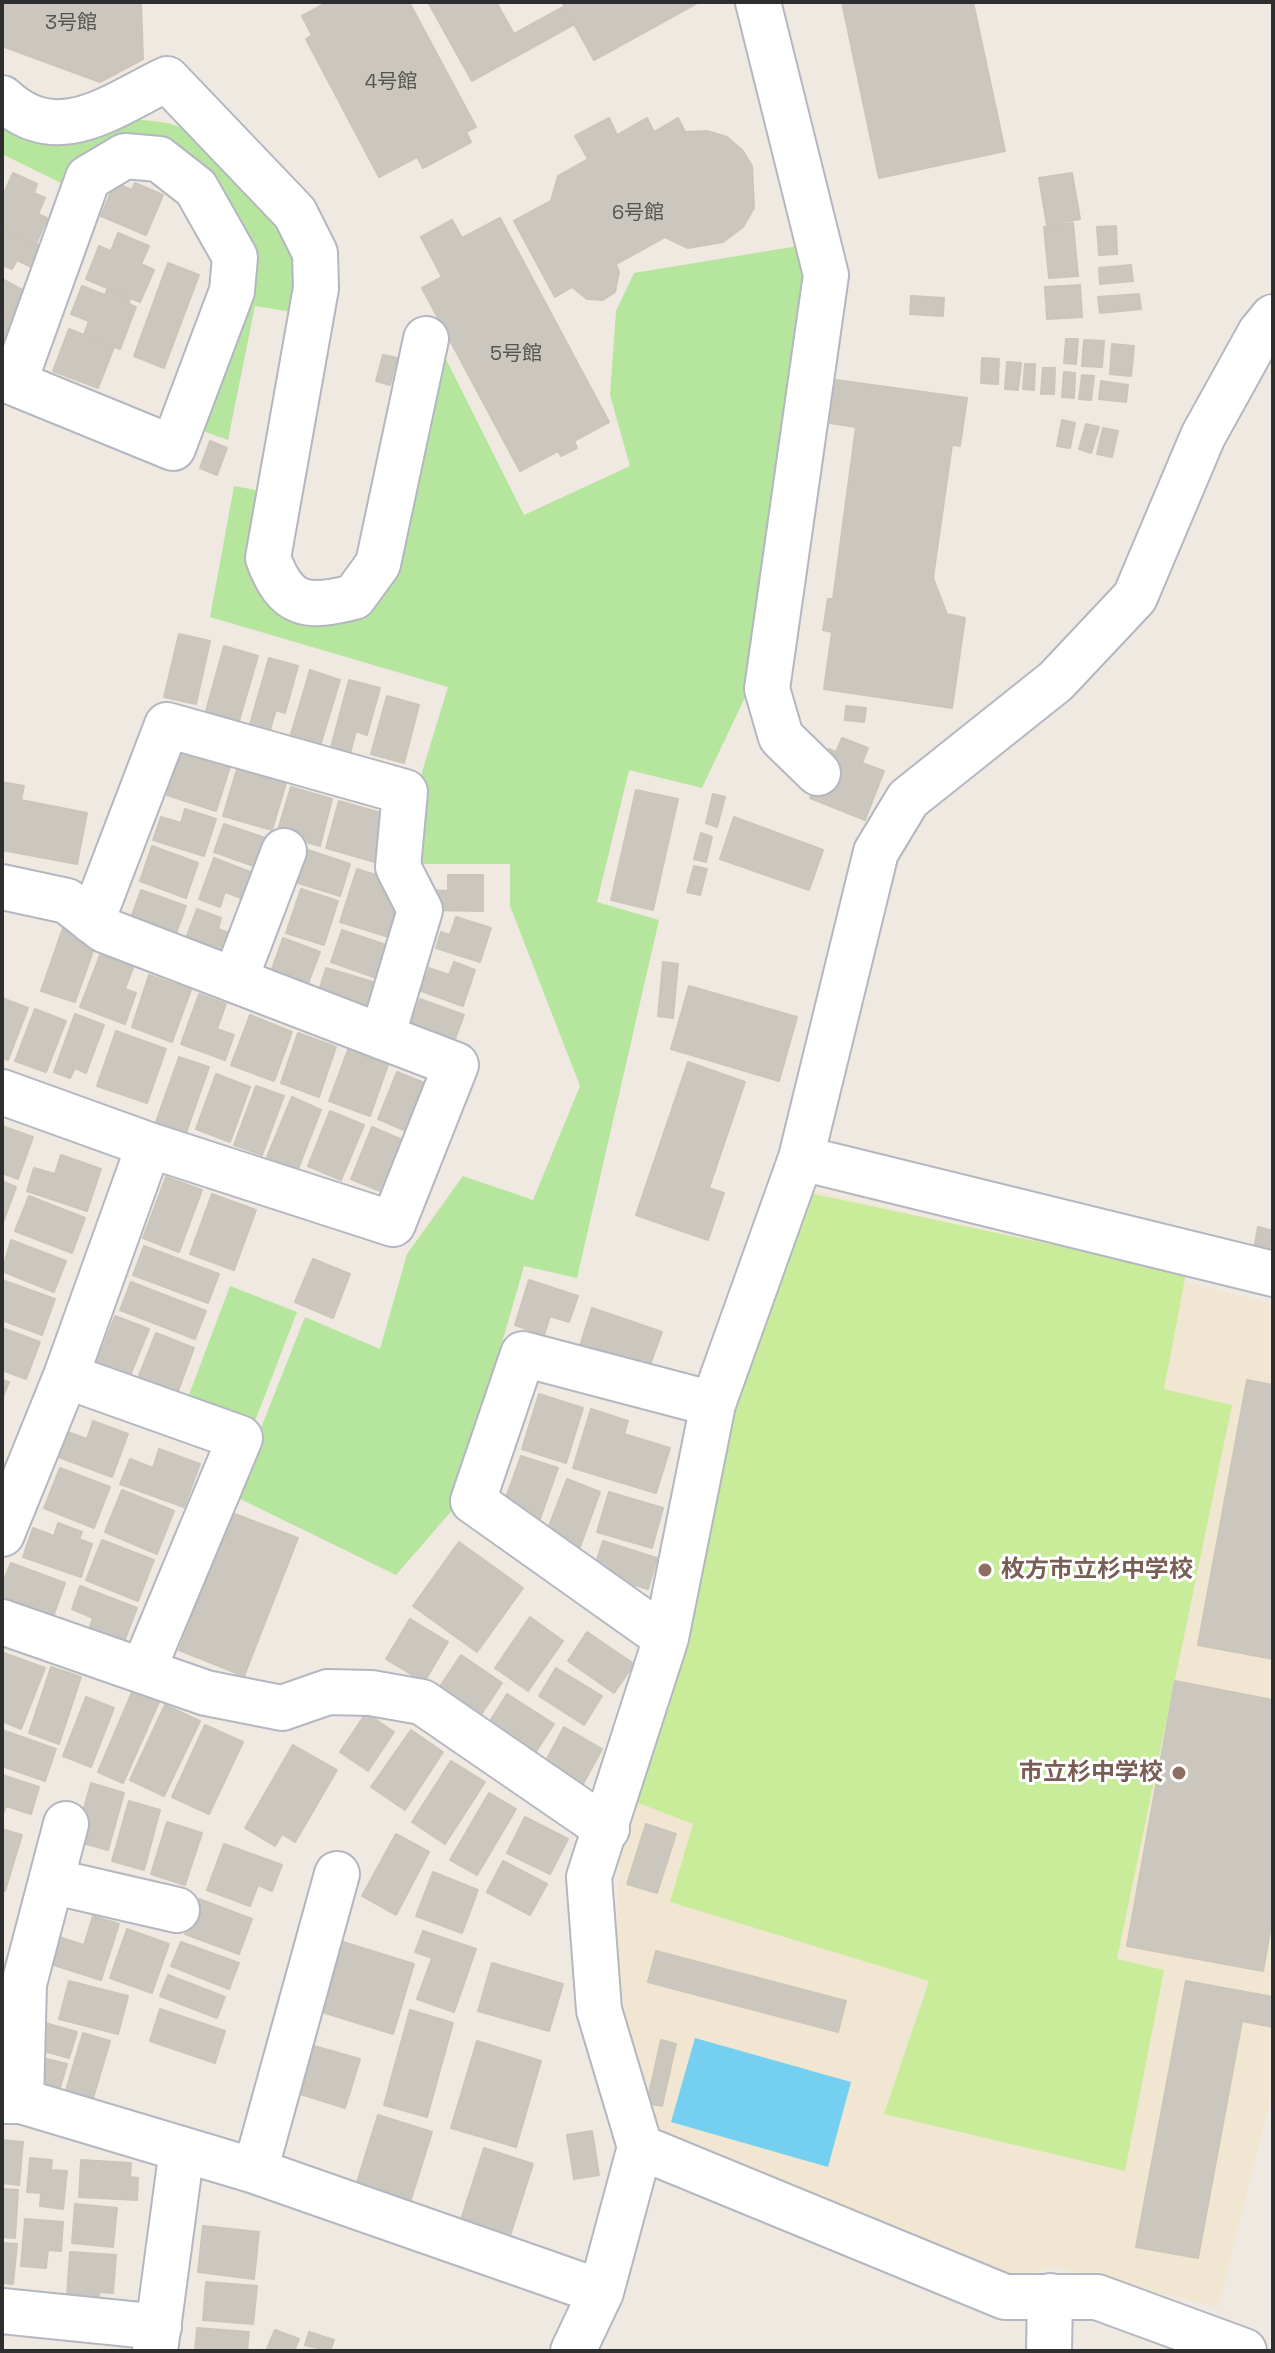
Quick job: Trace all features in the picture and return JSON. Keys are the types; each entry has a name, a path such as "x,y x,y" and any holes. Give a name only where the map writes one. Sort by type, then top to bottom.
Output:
{"street":[{"path":"758,2 826,275 767,689 781,737 818,773"},
{"path":"2,98 17,112 44,124 81,120 167,79 295,213 315,253 316,288 268,558 278,586 300,603 326,604 354,597 378,564 426,339"},
{"path":"125,156 159,159 196,188 235,257 232,291 173,448 8,380 88,178 125,156"},
{"path":"573,2351 601,2292 640,2147 599,2010 589,1877 607,1829 666,1638 713,1404 801,1158 876,852 908,799 1056,681 1135,597 1203,436 1260,333 1273,317"},
{"path":"92,921 167,725 405,792 398,867 420,910 382,1037"},
{"path":"235,980 284,851"},
{"path":"2,887 67,901 104,930 456,1065 393,1224 149,1145 2,1092"},
{"path":"2,1534 66,1376 149,1145"},
{"path":"801,1158 1273,1274"},
{"path":"666,1638 473,1501 523,1354 713,1404"},
{"path":"66,1376 240,1438 144,1668"},
{"path":"2,1622 144,1668 206,1693 282,1708 328,1692 371,1693 422,1702 607,1829"},
{"path":"66,1824 24,1984 12,2101 255,2171 601,2292"},
{"path":"255,2171 337,1874"},
{"path":"51,1881 177,1910"},
{"path":"640,2147 1005,2297 1097,2297 1244,2351"},
{"path":"2,2311 157,2339 182,2149"},
{"path":"1049,2351 1050,2296"}],"shaded area":[{"name":"枚方市立杉中学校","path":"805,1188 1273,1304 1273,2089 1219,2307 1050,2266 1011,2285 644,2127 615,1950 621,1837"}],"green space":[{"path":"135,119 171,124 183,129 215,154 269,212 293,253 298,270 292,312 255,306 228,440 197,429 244,300 184,158 65,185 2,154 2,125 19,137 72,144"},
{"path":"798,246 803,268 805,316 747,693 702,788 629,770 597,902 659,920 577,1278 524,1266 455,1507 396,1575 234,1496 305,1317 380,1349 407,1254 463,1176 533,1200 580,1086 510,906 510,864 413,864 419,782 448,687 210,617 234,486 261,491 253,568 265,598 299,625 331,623 358,614 380,597 397,569 440,347 524,515 630,466 610,395 616,311 634,273"},
{"name":"枚方市立杉中学校","path":"809,1193 1186,1273 1164,1389 1232,1405 1117,1959 1164,1970 1125,2171 884,2114 929,1981 670,1902 693,1824 636,1802 690,1624 741,1387"},
{"path":"230,1286 297,1312 250,1434 184,1408"}],"water":[{"path":"695,2038 851,2082 828,2167 671,2122"}],"building":[{"path":"2,2 141,2 143,59 100,82 2,46"},
{"path":"328,2 409,2 476,127 466,132 471,142 423,168 417,157 379,177 306,39 312,35 302,16"},
{"path":"428,2 496,2 514,34 565,6 575,24 472,81"},
{"path":"562,2 699,2 594,60"},
{"path":"842,2 973,2 1005,151 879,178"},
{"path":"609,118 617,135 647,118 654,132 678,118 685,132 707,131 727,137 743,151 752,166 754,208 743,227 723,242 688,248 665,237 616,264 619,272 615,292 603,300 587,299 572,287 555,297 514,221 551,201 558,176 588,159 575,136"},
{"path":"13,173 37,184 34,193 45,198 38,214 47,218 36,244 2,229 2,198"},
{"path":"1072,173 1080,219 1047,225 1039,178"},
{"path":"115,183 132,190 135,183 163,195 146,235 101,216"},
{"path":"500,218 609,422 574,441 577,448 561,456 558,451 520,471 422,288 442,277 421,237 452,220 462,238"},
{"path":"1073,223 1078,276 1049,278 1044,227"},
{"path":"1116,226 1117,254 1099,255 1097,227"},
{"path":"2,229 45,248 36,269 17,260 12,269 2,265"},
{"path":"118,233 149,246 141,264 154,270 140,302 86,279 99,246 111,251"},
{"path":"168,263 199,275 164,368 134,356"},
{"path":"1131,265 1133,281 1100,284 1099,268"},
{"path":"2,279 26,292 13,317 2,311"},
{"path":"1080,285 1082,317 1047,319 1045,287"},
{"path":"82,286 105,295 107,290 130,299 129,304 136,307 120,349 84,335 89,321 71,314"},
{"path":"1139,294 1141,309 1100,313 1098,297"},
{"path":"911,296 944,298 943,316 910,314"},
{"path":"2,311 20,321 2,354"},
{"path":"69,329 114,347 98,388 53,371"},
{"path":"1066,339 1078,339 1076,364 1064,363"},
{"path":"1084,340 1104,341 1102,367 1082,366"},
{"path":"1112,344 1134,346 1131,376 1110,374"},
{"path":"383,355 397,358 390,385 376,381"},
{"path":"982,358 999,359 998,384 981,383"},
{"path":"1007,362 1021,363 1018,390 1005,389"},
{"path":"1025,364 1035,364 1034,390 1023,389"},
{"path":"1043,368 1055,368 1054,394 1041,394"},
{"path":"1064,372 1075,373 1074,398 1062,397"},
{"path":"1082,375 1094,376 1091,400 1079,399"},
{"path":"836,380 967,398 960,446 952,445 933,578 947,614 965,618 952,708 824,689 832,632 823,630 828,599 833,599 856,427 830,423"},
{"path":"1101,381 1128,385 1126,402 1099,399"},
{"path":"1062,420 1075,423 1070,448 1057,446"},
{"path":"1086,424 1099,427 1091,453 1079,449"},
{"path":"1103,428 1118,431 1112,457 1097,454"},
{"path":"210,441 227,448 217,475 200,468"},
{"path":"179,634 210,641 196,704 164,697"},
{"path":"224,646 258,656 239,721 206,711"},
{"path":"269,658 298,666 285,713 276,710 269,733 249,728"},
{"path":"310,670 340,680 321,743 291,734"},
{"path":"349,680 380,688 367,735 356,731 349,757 330,751"},
{"path":"387,696 419,705 404,763 371,754"},
{"path":"846,706 866,708 864,722 845,720"},
{"path":"842,738 868,748 862,763 884,771 865,820 810,798 829,749 836,752"},
{"path":"180,752 230,767 216,811 167,795"},
{"path":"237,769 286,783 272,830 223,816"},
{"path":"2,782 24,786 21,800 87,813 77,864 2,850"},
{"path":"291,787 332,799 320,846 277,833"},
{"path":"636,790 678,799 653,910 611,900"},
{"path":"713,794 725,797 717,827 706,823"},
{"path":"339,801 388,815 375,862 326,848"},
{"path":"185,809 216,819 204,856 153,840 161,817 181,823"},
{"path":"734,817 823,850 809,890 720,859"},
{"path":"224,824 271,840 262,869 214,852"},
{"path":"701,833 712,837 706,862 694,859"},
{"path":"152,846 198,863 186,898 140,881"},
{"path":"305,849 350,864 340,896 295,882"},
{"path":"214,858 258,875 249,901 225,892 220,907 199,899"},
{"path":"694,866 707,869 700,895 687,892"},
{"path":"357,869 388,879 383,894 400,899 389,937 340,922"},
{"path":"448,875 483,875 483,911 429,910 430,890 448,891"},
{"path":"301,889 338,901 324,945 286,933"},
{"path":"141,890 186,906 173,942 128,926"},
{"path":"197,909 221,918 218,929 237,936 228,963 183,946"},
{"path":"456,917 491,928 480,962 436,948 441,932 450,935"},
{"path":"63,928 97,940 75,1002 41,991"},
{"path":"342,930 392,947 382,980 331,962"},
{"path":"283,938 320,952 304,994 268,980"},
{"path":"100,955 133,968 125,989 136,993 125,1024 80,1007"},
{"path":"454,962 475,970 463,1006 421,991 429,968 449,975"},
{"path":"663,962 678,964 673,1018 658,1016"},
{"path":"326,968 380,984 370,1016 316,1001"},
{"path":"149,975 191,990 172,1042 132,1027"},
{"path":"689,986 797,1017 779,1081 671,1049"},
{"path":"199,994 226,1004 217,1029 234,1035 225,1060 181,1044"},
{"path":"2,998 28,1008 8,1060 2,1057"},
{"path":"420,999 464,1015 451,1050 408,1033"},
{"path":"35,1009 66,1021 46,1072 15,1061"},
{"path":"75,1014 104,1025 86,1073 75,1068 70,1078 54,1072"},
{"path":"250,1015 292,1032 274,1081 231,1065"},
{"path":"116,1031 166,1049 147,1103 97,1086"},
{"path":"298,1033 336,1047 319,1097 281,1083"},
{"path":"349,1047 389,1062 370,1116 329,1101"},
{"path":"179,1057 209,1067 186,1133 156,1122"},
{"path":"688,1062 745,1082 709,1188 724,1193 708,1240 636,1215"},
{"path":"397,1072 432,1086 413,1134 378,1119"},
{"path":"216,1074 250,1087 230,1142 196,1129"},
{"path":"256,1086 284,1096 262,1155 234,1145"},
{"path":"292,1097 321,1110 298,1169 267,1157"},
{"path":"330,1111 364,1125 341,1180 308,1166"},
{"path":"2,1126 33,1137 18,1179 2,1173"},
{"path":"372,1127 405,1141 385,1193 351,1179"},
{"path":"61,1155 101,1169 87,1211 27,1191 34,1168 55,1174"},
{"path":"166,1177 202,1190 179,1252 143,1238"},
{"path":"2,1181 16,1187 4,1220 2,1219"},
{"path":"212,1194 256,1210 234,1270 190,1254"},
{"path":"29,1196 85,1218 72,1253 15,1231"},
{"path":"1258,1227 1273,1231 1273,1259 1253,1255"},
{"path":"11,1240 66,1261 54,1292 2,1271"},
{"path":"144,1246 219,1274 208,1303 133,1275"},
{"path":"313,1259 350,1274 333,1318 295,1302"},
{"path":"2,1280 55,1299 42,1335 2,1320"},
{"path":"529,1280 578,1296 569,1322 550,1316 544,1335 515,1325"},
{"path":"131,1282 206,1311 195,1339 120,1310"},
{"path":"592,1308 662,1332 647,1373 579,1349"},
{"path":"115,1316 149,1329 129,1378 96,1365"},
{"path":"2,1328 40,1342 26,1379 2,1370"},
{"path":"156,1333 194,1348 177,1394 138,1378"},
{"path":"2,1380 9,1382 2,1399"},
{"path":"1247,1380 1273,1385 1273,1659 1198,1645"},
{"path":"539,1394 583,1408 566,1463 522,1449"},
{"path":"591,1409 628,1421 624,1434 670,1448 656,1493 573,1468"},
{"path":"93,1421 128,1434 112,1477 56,1456 65,1431 87,1439"},
{"path":"159,1449 200,1464 184,1507 120,1484 130,1459 153,1468"},
{"path":"521,1456 558,1468 540,1519 503,1506"},
{"path":"60,1468 110,1487 94,1528 44,1508"},
{"path":"567,1479 600,1492 580,1547 546,1534"},
{"path":"122,1490 174,1511 157,1554 105,1532"},
{"path":"609,1492 663,1508 652,1548 597,1532"},
{"path":"232,1513 298,1538 244,1676 179,1650"},
{"path":"58,1523 82,1532 79,1539 92,1544 81,1577 23,1557 33,1528 54,1536"},
{"path":"102,1540 154,1560 138,1601 86,1580"},
{"path":"603,1541 657,1558 648,1589 593,1572"},
{"path":"459,1542 523,1588 477,1652 413,1606"},
{"path":"11,1563 65,1583 53,1617 2,1597 2,1585"},
{"path":"80,1586 137,1608 124,1642 89,1629 93,1618 72,1609"},
{"path":"530,1617 563,1641 528,1691 495,1668"},
{"path":"410,1619 448,1642 424,1682 386,1659"},
{"path":"587,1632 634,1664 614,1693 568,1661"},
{"path":"4,1653 45,1668 21,1729 2,1721"},
{"path":"461,1655 502,1683 478,1719 437,1691"},
{"path":"51,1667 81,1677 59,1744 29,1733"},
{"path":"556,1668 602,1696 584,1725 539,1696"},
{"path":"1175,1681 1273,1700 1273,1915 1263,1971 1127,1946"},
{"path":"133,1690 159,1702 123,1783 98,1772"},
{"path":"507,1694 554,1724 531,1759 485,1729"},
{"path":"86,1697 114,1708 91,1767 63,1756"},
{"path":"165,1705 200,1721 164,1796 130,1780"},
{"path":"366,1713 394,1732 368,1771 340,1752"},
{"path":"205,1725 243,1742 209,1814 172,1797"},
{"path":"564,1727 602,1749 578,1793 540,1772"},
{"path":"2,1730 56,1749 45,1781 2,1766"},
{"path":"411,1730 443,1752 405,1810 371,1787"},
{"path":"293,1745 337,1770 295,1842 282,1834 275,1846 245,1828"},
{"path":"451,1761 485,1782 445,1844 412,1822"},
{"path":"2,1775 39,1787 31,1814 6,1806 2,1816"},
{"path":"91,1783 124,1793 108,1850 75,1841"},
{"path":"489,1793 516,1809 477,1875 450,1860"},
{"path":"129,1801 160,1810 144,1870 112,1861"},
{"path":"525,1817 568,1839 550,1874 507,1853"},
{"path":"167,1822 202,1833 185,1885 151,1874"},
{"path":"646,1824 676,1834 657,1893 627,1884"},
{"path":"2,1829 22,1835 5,1891 2,1890"},
{"path":"396,1834 429,1852 396,1915 362,1896"},
{"path":"224,1844 282,1865 272,1891 258,1885 250,1906 207,1890"},
{"path":"503,1861 547,1884 530,1915 487,1892"},
{"path":"433,1872 478,1890 462,1933 416,1916"},
{"path":"199,1899 252,1919 239,1954 185,1934"},
{"path":"93,1916 119,1924 101,1980 41,1961 49,1934 84,1945"},
{"path":"127,1929 169,1944 152,1993 110,1978"},
{"path":"423,1931 476,1949 454,2012 417,1999 432,1958 415,1952"},
{"path":"181,1942 239,1963 229,1989 171,1966"},
{"path":"343,1942 414,1964 393,2034 322,2012"},
{"path":"656,1951 846,2001 838,2032 648,1982"},
{"path":"492,1963 563,1984 549,2031 478,2011"},
{"path":"168,1975 225,1997 217,2018 160,1996"},
{"path":"69,1981 128,1996 118,2034 59,2019"},
{"path":"1186,1981 1273,1997 1273,2027 1242,2021 1198,2258 1136,2247"},
{"path":"160,2009 225,2031 215,2063 150,2041"},
{"path":"410,2010 453,2023 427,2117 384,2105"},
{"path":"38,2021 77,2032 69,2058 30,2047"},
{"path":"83,2033 110,2041 91,2105 64,2097"},
{"path":"661,2040 676,2044 662,2106 647,2103"},
{"path":"477,2041 541,2061 516,2147 451,2128"},
{"path":"314,2046 360,2059 345,2108 300,2094"},
{"path":"35,2056 67,2064 58,2094 27,2086"},
{"path":"378,2115 432,2132 408,2209 354,2192"},
{"path":"592,2131 599,2175 574,2179 567,2135"},
{"path":"2,2140 23,2142 19,2185 2,2183"},
{"path":"484,2148 533,2164 509,2239 460,2223"},
{"path":"30,2158 52,2160 51,2170 67,2171 63,2209 40,2206 41,2193 27,2192"},
{"path":"81,2160 131,2163 130,2177 138,2178 137,2200 79,2197"},
{"path":"2,2189 18,2190 15,2238 2,2237"},
{"path":"75,2204 117,2208 113,2247 72,2243"},
{"path":"25,2219 63,2222 61,2251 48,2250 46,2268 21,2266"},
{"path":"203,2226 259,2232 254,2279 198,2272"},
{"path":"2,2243 17,2244 13,2284 2,2283"},
{"path":"70,2252 116,2255 113,2293 99,2292 99,2298 67,2296"},
{"path":"206,2282 257,2286 253,2324 203,2320"},
{"path":"197,2328 249,2332 247,2351 195,2351"},
{"path":"275,2330 299,2339 294,2351 266,2351"},
{"path":"309,2332 334,2340 330,2351 305,2345"}],"place":[{"name":"枚方市立杉中学校","path":"985,1570"},
{"name":"市立杉中学校","path":"1179,1773"}]}
